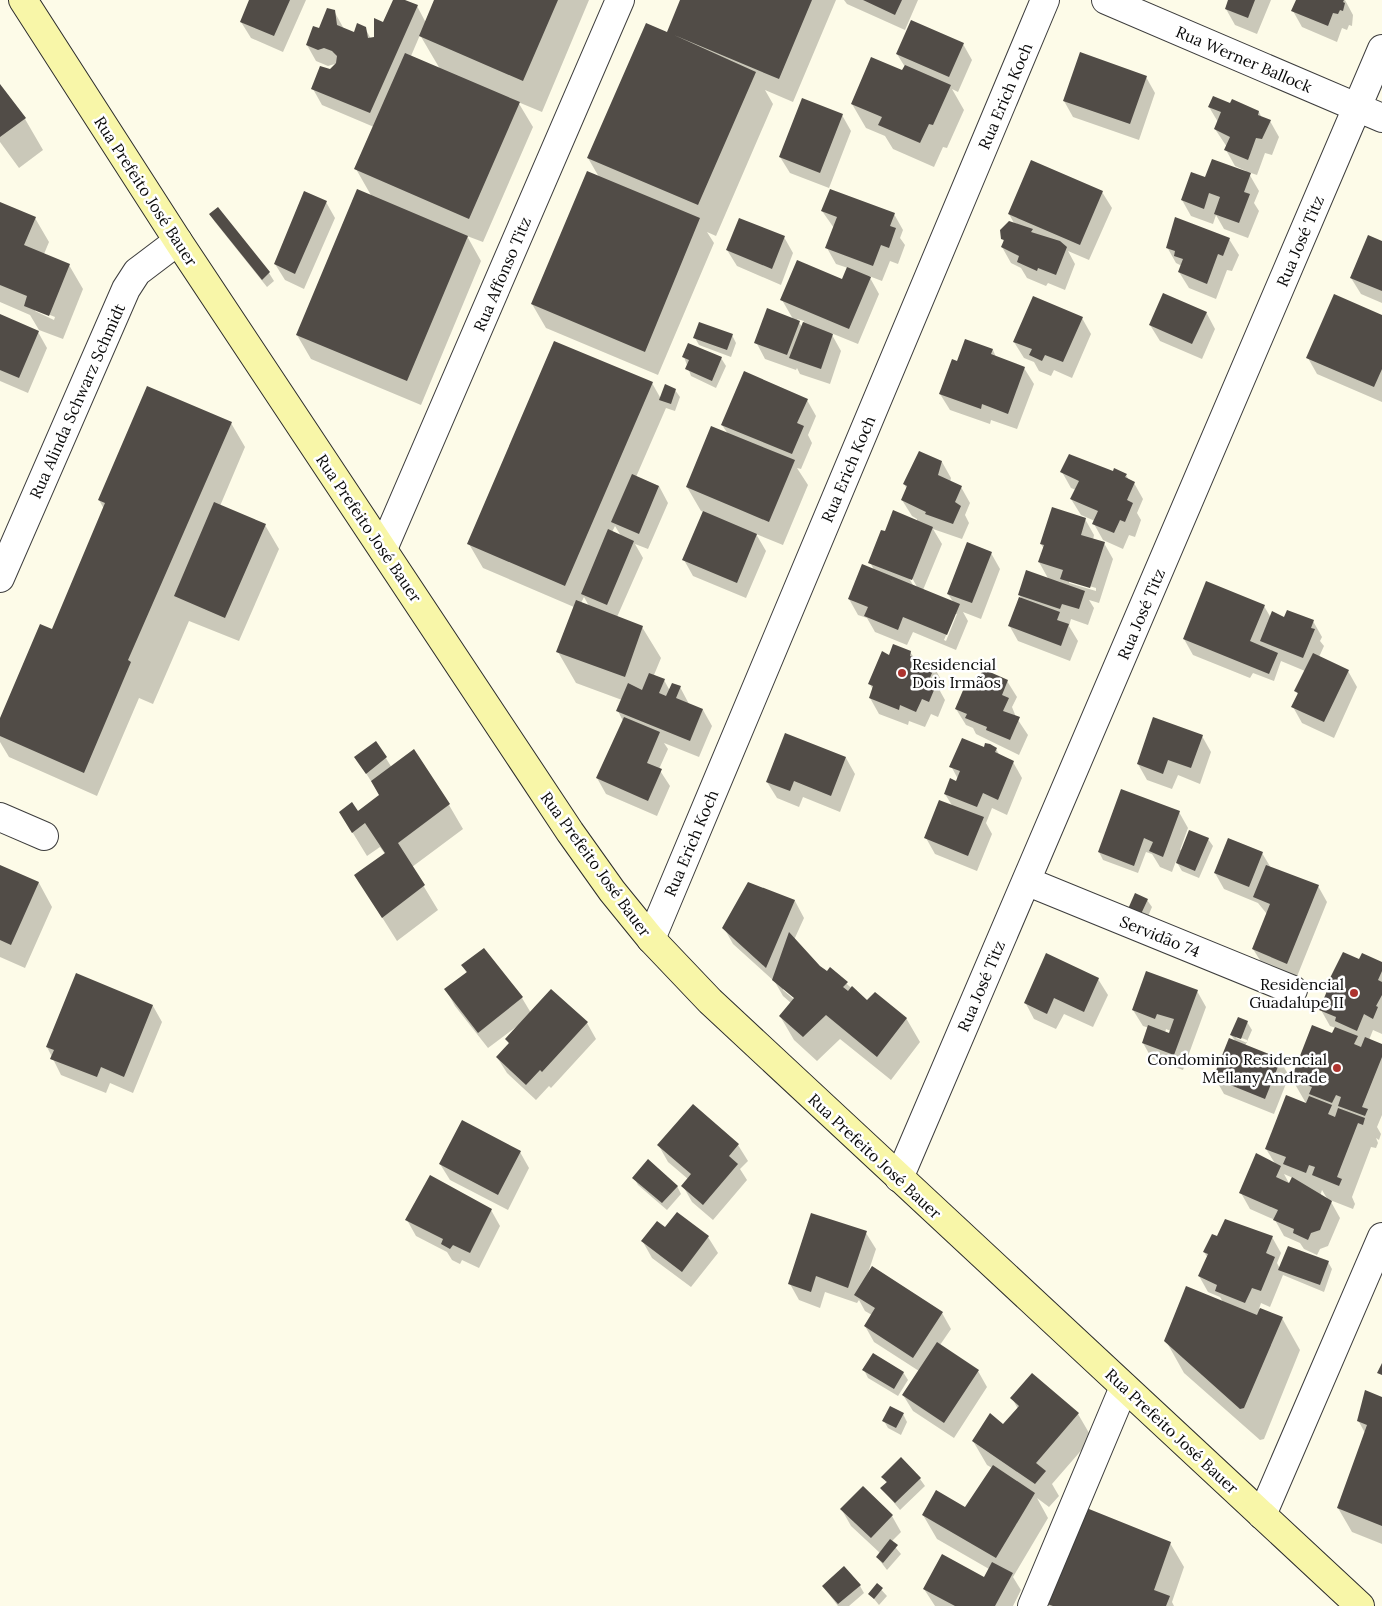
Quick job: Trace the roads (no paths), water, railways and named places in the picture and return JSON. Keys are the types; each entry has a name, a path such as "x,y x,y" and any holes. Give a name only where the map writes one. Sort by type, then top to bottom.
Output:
{"street":[{"name":"Rua Prefeito José Bauer","path":"23,0 178,241 570,832 612,891 650,939 710,1001 1360,1606"},
{"name":"Rua Affonso Titz","path":"383,549 620,0"},
{"name":"Rua Erich Koch","path":"650,939 1045,0"},
{"name":"Rua Werner Ballock","path":"1106,0 1382,118"},
{"name":"Rua José Titz","path":"899,1178 1382,49"},
{"name":"Rua Alinda Schwarz Schmidt","path":"0,578 126,289 137,272 178,241"},
{"path":"0,817 44,836"},
{"name":"Servidão 74","path":"1026,881 1293,990"},
{"path":"1262,1515 1382,1237"},
{"path":"1032,1606 1124,1387"}],"place":[{"name":"Residencial Dois Irmãos","path":"902,673"},
{"name":"Residencial Guadalupe II","path":"1354,993"},
{"name":"Condominio Residencial Mellany Andrade","path":"1337,1068"}]}
